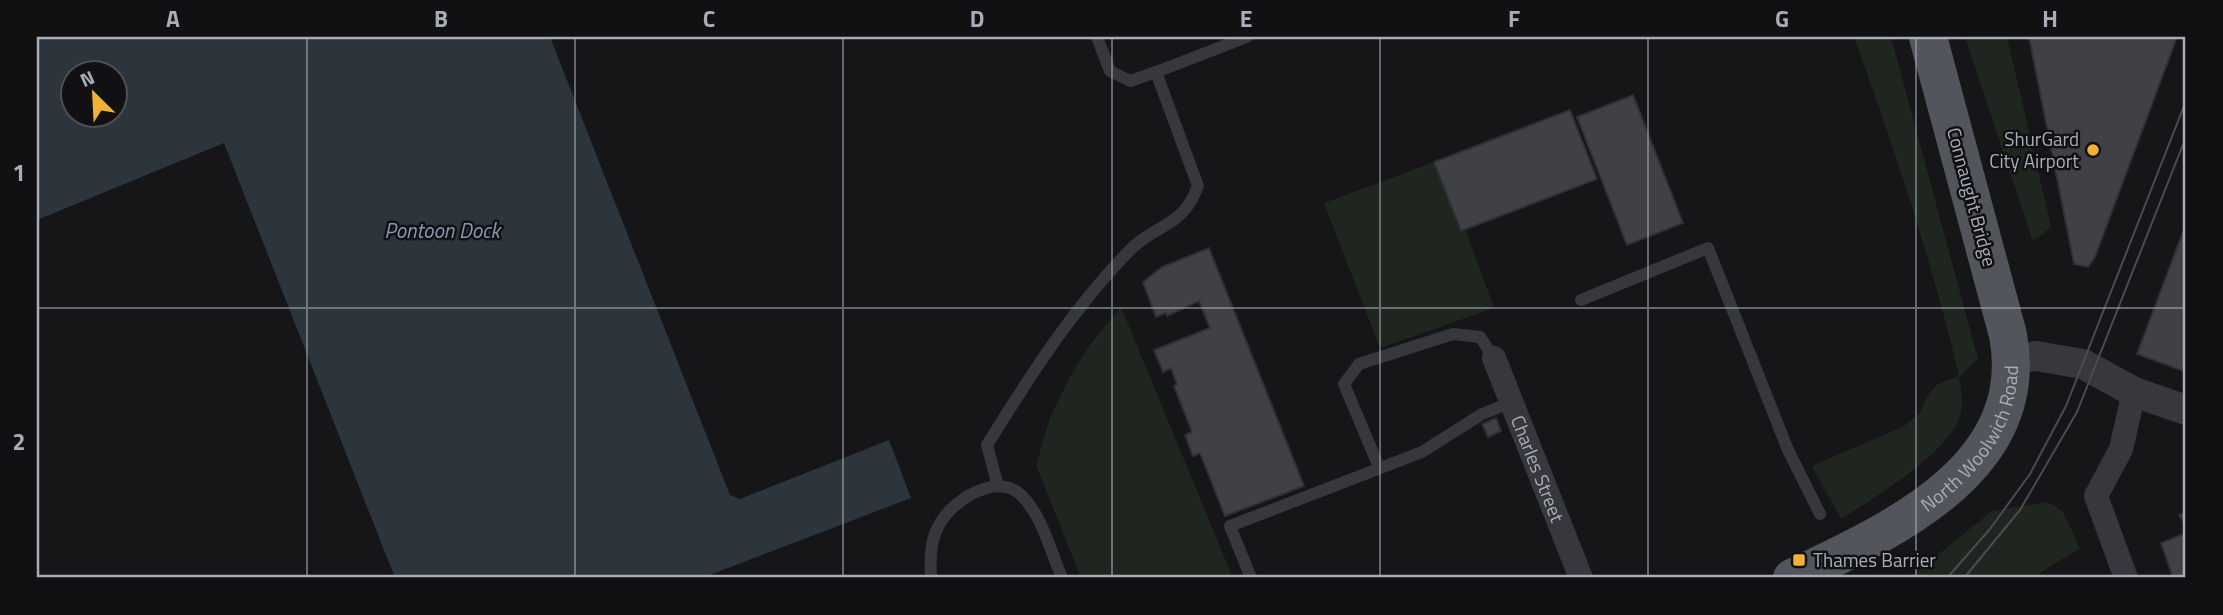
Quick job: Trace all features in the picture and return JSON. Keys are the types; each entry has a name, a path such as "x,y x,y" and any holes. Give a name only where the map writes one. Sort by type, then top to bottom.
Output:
{"main road":[{"name":"Connaught Bridge","path":"1928,37 2008,335 2011,359"},
{"name":"North Woolwich Road","path":"1792,578 1845,553 1888,528 1964,475 1994,432 2004,408 2011,384 2011,359"}],"street":[{"name":"North Woolwich Road","path":"2011,359 2036,356 2083,364 2134,393 2186,410"},
{"name":"Charles Street","path":"1494,358 1581,578"},
{"path":"2126,578 2096,496 2121,449 2134,393"}],"lane":[{"path":"1097,37 1110,71 1130,81 1247,37"},
{"path":"998,486 986,445 1030,375 1078,308 1132,247 1166,226 1191,205 1195,196 1198,186 1191,158 1156,72"},
{"path":"1581,300 1708,248 1788,450 1821,514"},
{"path":"1379,467 1344,384 1359,364 1452,334 1480,337 1494,358"},
{"path":"1251,578 1230,526 1422,452 1482,414 1512,402"},
{"path":"931,578 933,539 939,524 960,502 998,486 1014,489 1029,505 1062,578"}],"shaded area":[{"path":"1854,37 1891,37 1978,359 1959,377 1961,413 1947,438 1904,477 1841,519 1812,466 1903,427 1920,413 1927,396 1938,384 1959,376 1911,205"},
{"path":"1965,37 2007,37 2051,227 2033,242"},
{"path":"1440,160 1494,308 1380,348 1324,203"},
{"path":"1121,307 1233,578 1081,578 1036,465 1050,418 1070,377 1090,345"},
{"path":"2048,502 2063,512 2080,548 2032,578 1909,578 1992,511"}],"water":[{"name":"Pontoon Dock","path":"37,37 550,37 730,495 740,499 889,440 911,498 702,578 395,578 224,143 37,220"}],"building":[{"name":"ShurGard City Airport","path":"2029,37 2177,37 2095,257 2088,267 2074,264"},
{"path":"1633,95 1683,223 1627,245 1577,117"},
{"path":"1570,110 1597,179 1461,231 1434,162"},
{"path":"2186,224 2186,372 2137,354"},
{"path":"1209,248 1304,486 1225,516 1200,453 1193,456 1185,435 1192,432 1174,386 1177,384 1171,368 1163,372 1154,350 1210,328 1199,301 1167,316 1166,313 1156,317 1143,282 1162,267"},
{"path":"1496,418 1501,431 1488,437 1482,424"},
{"path":"2186,512 2186,526 2179,515"},
{"path":"2186,533 2186,578 2173,578 2161,543"}],"tram line":[{"path":"1947,578 1990,529 2030,474 2066,406 2186,101"},
{"path":"1964,578 2020,510 2077,412 2186,137"}],"place":[{"name":"ShurGard City Airport","path":"2093,150"},
{"name":"Thames Barrier","path":"1799,560"}]}
